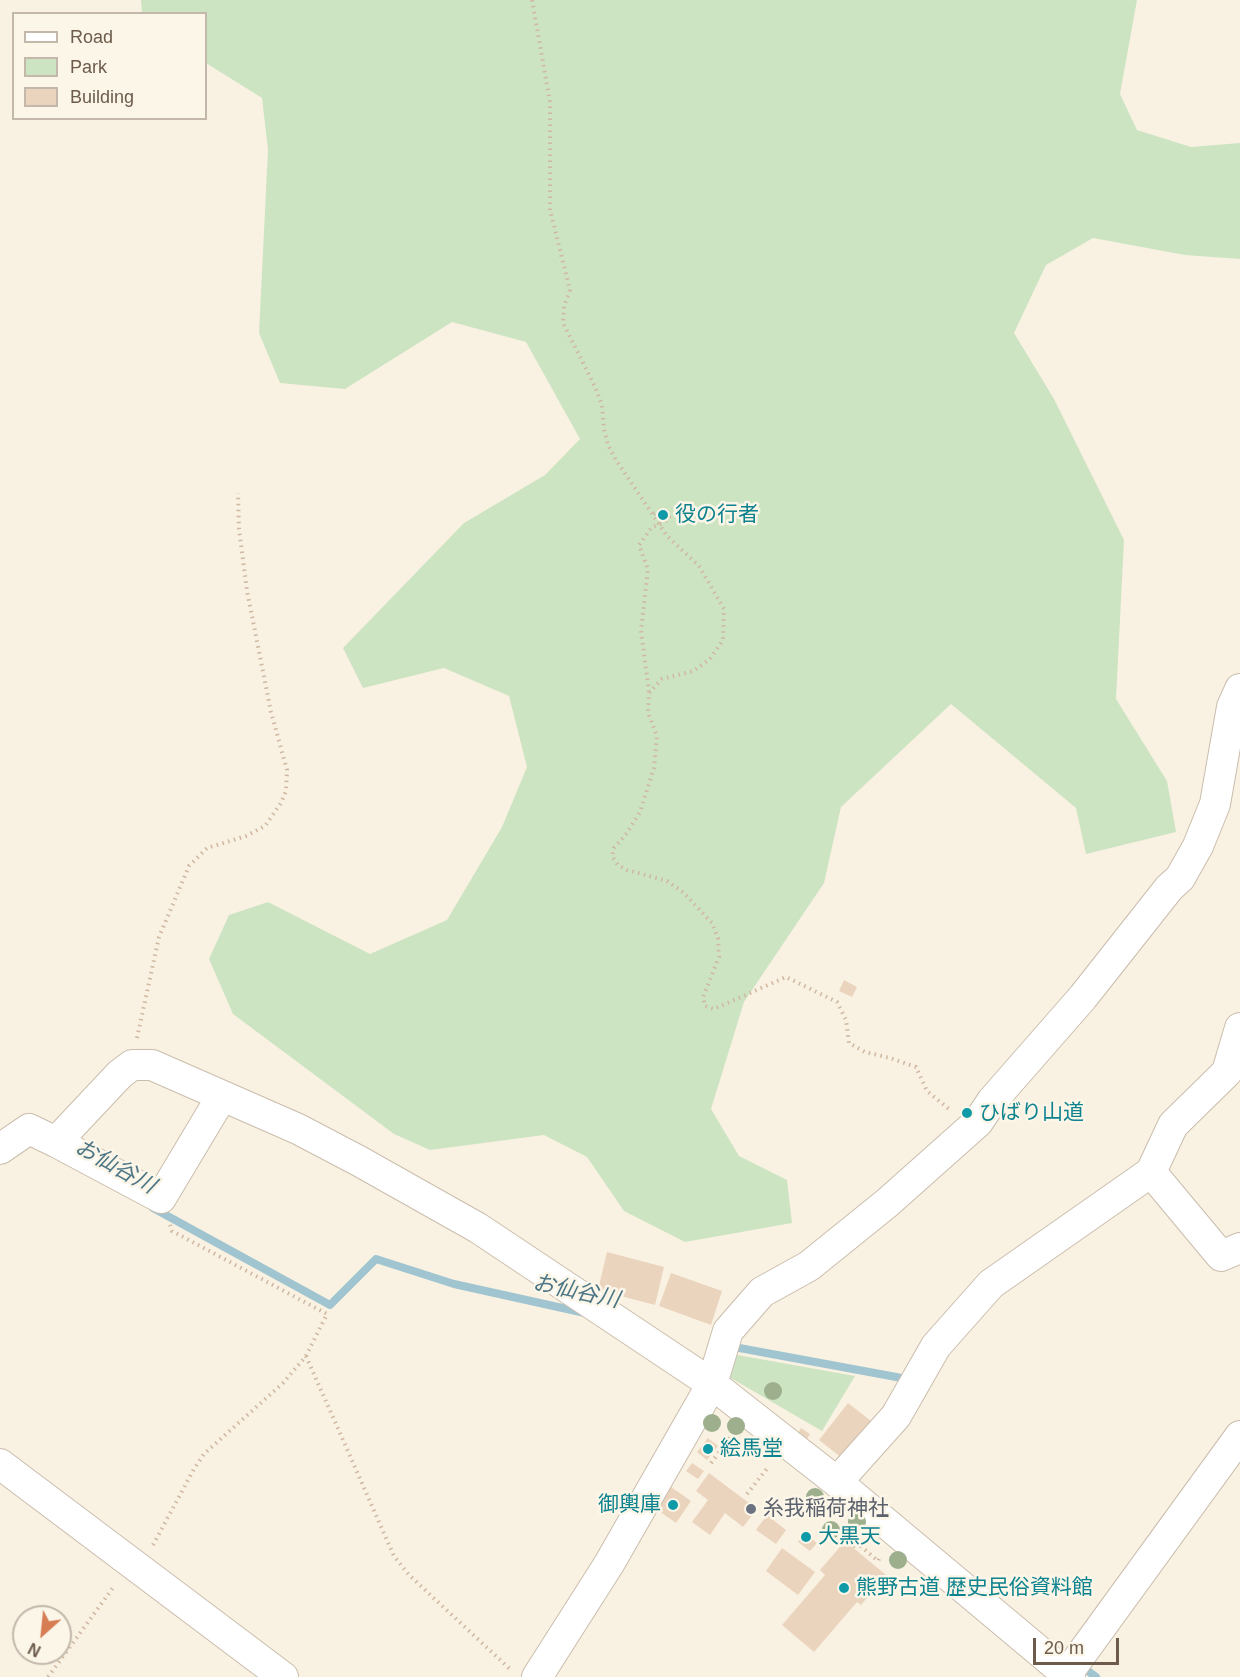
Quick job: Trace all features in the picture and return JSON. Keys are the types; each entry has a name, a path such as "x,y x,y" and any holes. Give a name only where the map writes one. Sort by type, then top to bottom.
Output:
{"street":[{"path":"537,1677 609,1564 712,1384 728,1331 762,1292 809,1266 887,1203 978,1122 992,1101 1083,997 1180,878 1198,846 1215,804 1232,707 1240,689"},
{"path":"837,1482 896,1416 936,1346 991,1284 1151,1172 1173,1125 1227,1072 1240,1028"},
{"path":"56,1142 120,1074 132,1065 152,1065 349,1155 478,1228 712,1384 837,1482 1069,1676 1240,1436"},
{"path":"0,1149 29,1129 161,1198 222,1096"},
{"path":"1151,1172 1221,1256 1240,1248"},
{"path":"0,1464 283,1677"}],"path":[{"path":"532,0 550,102 550,210 570,291 564,306 563,323 602,405 608,445 667,537 699,566 724,609 723,640 710,659 693,670 662,680 649,693"},
{"path":"143,1065 136,1037 142,1009 159,937 189,866 207,848 246,836 265,826 281,803 286,790 287,770 271,712 247,591 239,529 238,493"},
{"path":"653,514 662,510 669,516 668,520 649,531 639,545 648,570 641,631 649,693 648,713 657,736 654,768 640,812 614,848 612,856 618,866 667,881 683,892 712,923 718,938 719,957 703,997 705,1006 714,1009 786,977 837,1002 846,1020 849,1043 865,1052 916,1067 927,1090 955,1114"},
{"path":"48,1677 135,1566 194,1468 204,1455 283,1383 306,1356 327,1314 172,1231 161,1198"},
{"path":"306,1356 394,1556 409,1575 518,1677"},
{"path":"711,1463 733,1433 740,1438"},
{"path":"747,1494 774,1461"},
{"path":"856,1542 878,1561"}],"green space":[{"path":"141,0 1137,0 1120,94 1137,130 1191,147 1240,143 1240,259 1185,255 1093,238 1046,265 1014,333 1054,399 1124,540 1116,699 1167,781 1176,832 1086,854 1076,808 951,704 841,807 824,883 744,1002 711,1109 739,1156 787,1180 792,1223 685,1242 624,1211 587,1157 544,1135 430,1150 394,1134 233,1014 209,959 229,915 268,902 370,954 447,920 502,827 527,767 509,696 444,668 363,688 343,648 464,523 545,475 580,439 526,342 452,322 345,389 280,383 259,333 268,150 262,98 207,64 207,12 142,12"},
{"path":"732,1354 855,1376 822,1431 729,1377"}],"building":[{"path":"844,980 857,987 852,997 839,991"},
{"path":"607,1252 664,1267 655,1305 598,1290"},
{"path":"671,1273 722,1291 711,1325 659,1306"},
{"path":"848,1403 871,1421 842,1458 819,1440"},
{"path":"801,1428 810,1434 806,1441 797,1435"},
{"name":"絵馬堂","path":"708,1438 718,1446 707,1460 697,1452"},
{"path":"692,1463 704,1471 698,1479 686,1471"},
{"name":"糸我稲荷神社","path":"709,1473 757,1509 743,1527 725,1513 710,1535 692,1522 708,1500 696,1491"},
{"name":"御輿庫","path":"671,1487 691,1501 676,1523 656,1509"},
{"path":"767,1515 786,1530 776,1544 756,1530"},
{"name":"大黒天","path":"805,1533 817,1543 810,1551 798,1542"},
{"name":"熊野古道 歴史民俗資料館","path":"845,1541 886,1575 861,1605 857,1602 814,1652 782,1625 825,1575 820,1570"},
{"path":"782,1548 815,1572 798,1595 766,1571"}],"waterway":[{"name":"お仙谷川","path":"153,1208 330,1305 376,1259 454,1284 585,1313"},
{"path":"734,1347 907,1379"},
{"name":"お仙谷川","path":"1080,1665 1096,1677"}],"place":[{"name":"役の行者","path":"663,515"},
{"name":"ひばり山道","path":"967,1113"},
{"name":"絵馬堂","path":"708,1449"},
{"name":"御輿庫","path":"673,1505"},
{"name":"糸我稲荷神社","path":"751,1509"},
{"name":"大黒天","path":"806,1537"},
{"name":"熊野古道 歴史民俗資料館","path":"844,1588"}]}
